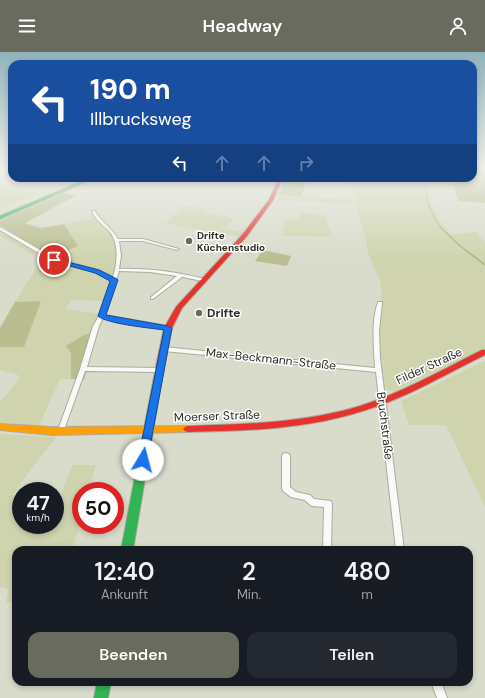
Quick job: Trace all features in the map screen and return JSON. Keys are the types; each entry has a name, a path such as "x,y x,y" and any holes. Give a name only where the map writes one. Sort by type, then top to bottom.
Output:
{"main road":[{"path":"0,214 37,198"},
{"path":"0,218 46,198"},
{"path":"128,546 168,328 178,307 245,235 272,198"},
{"name":"Filder Straße","path":"383,400 485,352"},
{"name":"Moerser Straße","path":"0,427 61,430 148,430 219,429 285,425 344,414 383,400"},
{"path":"101,698 103,686"}],"street":[{"path":"61,430 83,369 96,326 102,316 118,270 118,240 113,233 97,218 94,212"},
{"path":"0,228 54,260 97,271 114,280"},
{"path":"118,240 143,240 178,249"},
{"path":"118,270 143,270 181,275 203,280"},
{"path":"153,298 181,275"},
{"name":"Bruchstraße","path":"380,303 376,320 375,335 400,546"},
{"path":"102,316 168,328"},
{"name":"Max-Beckmann-Straße","path":"164,349 378,370"},
{"path":"83,369 160,370"},
{"path":"286,456 286,489 294,495 307,497 312,502 328,504 327,546"},
{"path":"438,686 442,698"}],"green space":[{"path":"0,198 27,198 7,207 0,207"},
{"path":"52,198 71,198 25,223 41,228 64,224 78,246 51,257 0,225 0,221"},
{"path":"278,198 336,198 351,199 352,204 277,200"},
{"path":"354,198 431,198 438,217 450,235 476,232 485,242 485,349 394,391 385,387 383,384 378,339 382,292 380,281 368,253 364,231 357,212"},
{"path":"457,198 485,198 485,203 458,201"},
{"path":"185,206 207,210 205,213 234,218 225,229 244,232 240,237 165,223"},
{"path":"300,213 325,215 332,237 283,236 285,219 299,220"},
{"path":"95,218 114,237 117,263 113,277 51,257 78,246 64,224"},
{"path":"0,230 53,260 66,265 95,272 107,278 111,283 104,301 71,300 65,309 99,314 92,333 71,353 71,379 60,379 39,426 0,423 0,402 20,378 18,375 0,370 0,347 24,347 41,301 15,302 42,260 0,236"},
{"path":"263,250 291,256 287,266 255,261"},
{"path":"41,301 24,347 0,347 0,328 15,302"},
{"path":"97,333 84,380 71,379 71,353 66,346 84,335"},
{"path":"485,361 485,507 446,425 409,425 401,401"},
{"path":"0,434 56,437 22,482 12,482 12,534 64,534 64,487 72,465 96,465 91,482 72,482 72,534 76,534 73,546 12,546 12,603 6,602 9,590 0,587"}],"waterway":[{"path":"427,198 433,216 441,228"},
{"path":"441,228 459,245 485,265"}],"traffic: fast":[{"path":"0,218 46,198"},
{"path":"128,546 160,366"},
{"path":"101,698 103,686"}],"traffic: slow":[{"path":"0,427 52,431 188,429"}],"traffic: jam":[{"path":"160,366 168,328 179,307 245,235 272,198"},
{"path":"188,429 267,426 307,422 327,418 364,408 399,394 485,352"}],"place":[{"name":"Drifte Küchenstudio","path":"189,241"},
{"name":"Drifte","path":"199,313"}],"route":[{"path":"54,260 97,271 114,280 102,316 168,328 143,460"}]}
